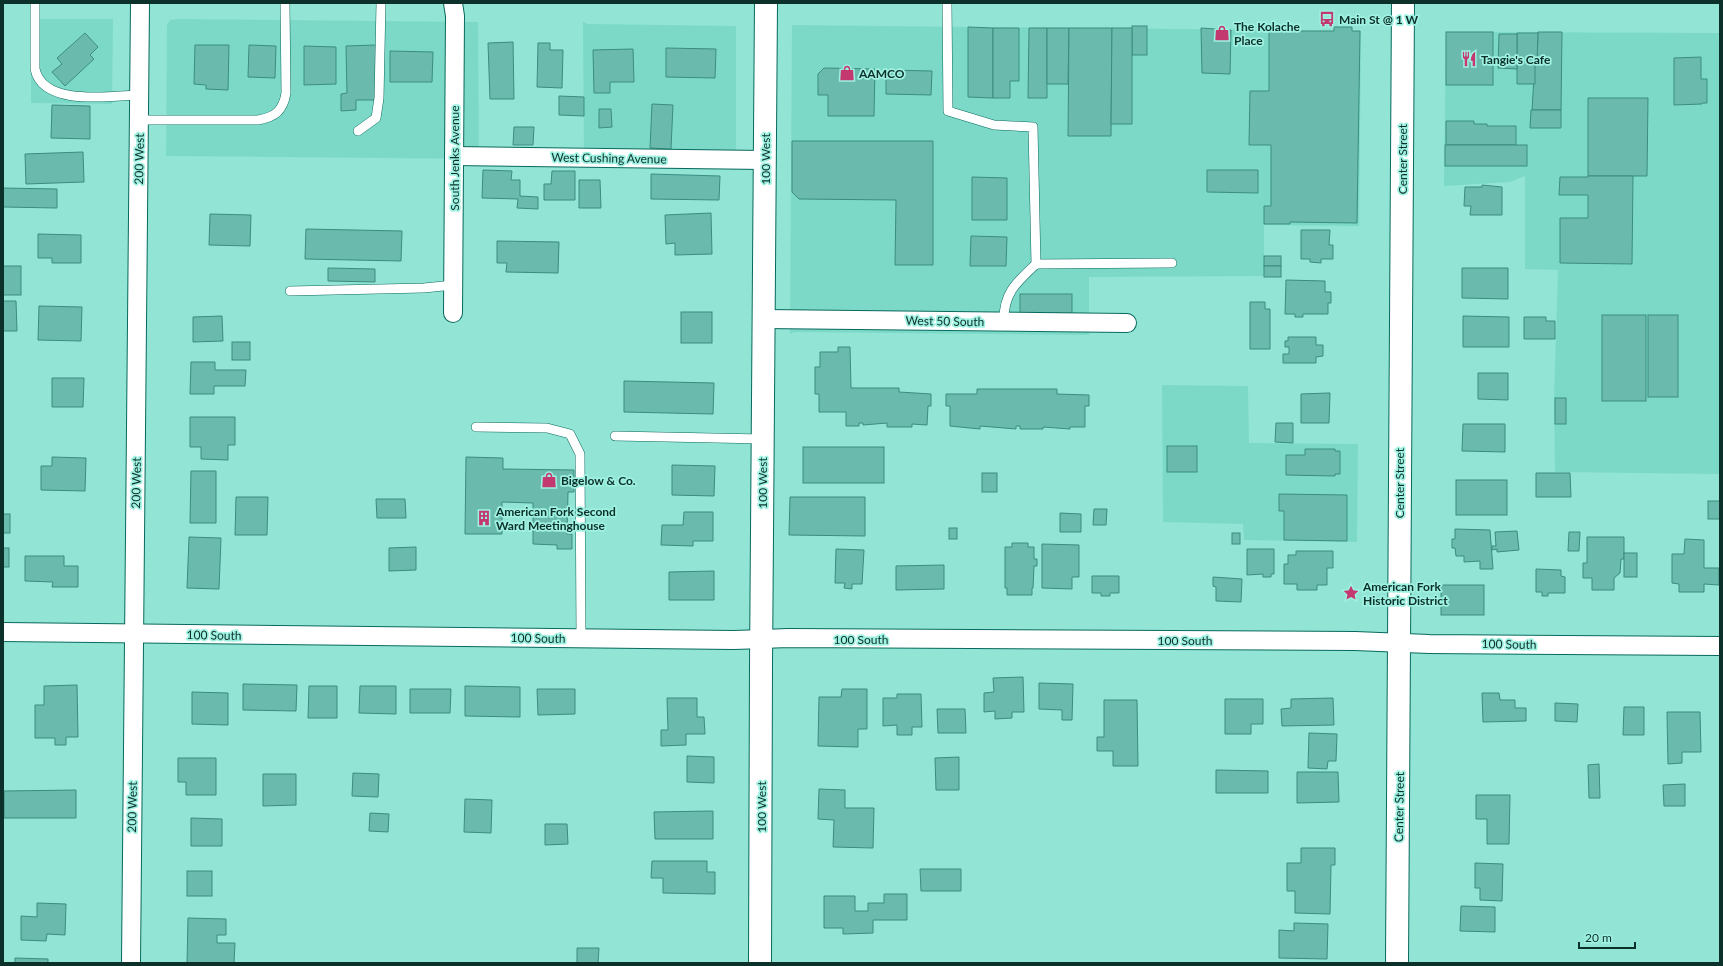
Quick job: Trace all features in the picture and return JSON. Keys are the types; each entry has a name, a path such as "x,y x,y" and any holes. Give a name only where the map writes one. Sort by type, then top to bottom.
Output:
{"street":[{"name":"200 West","path":"131,963 140,3"},
{"name":"South Jenks Avenue","path":"453,3 453,313"},
{"name":"100 West","path":"760,963 766,3"},
{"name":"Center Street","path":"1397,963 1403,3"},
{"name":"West Cushing Avenue","path":"454,156 765,160"},
{"name":"West 50 South","path":"764,319 1127,323"},
{"name":"100 South","path":"3,632 582,638 1399,642 1720,646"}],"lane":[{"path":"35,3 35,69 37,78 42,83 53,91 73,96 139,95"},
{"path":"139,120 258,120 270,117 280,111 284,104 286,93 285,3"},
{"path":"358,131 376,118 379,98 381,3"},
{"path":"947,3 948,111 994,125 1034,127 1036,264"},
{"path":"1004,322 1004,307 1012,288 1036,264 1172,263"},
{"path":"290,291 453,286"},
{"path":"476,427 547,428 570,434 580,454 582,638"},
{"path":"615,436 763,439"}],"shaded area":[{"path":"31,19 113,19 112,104 31,103"},
{"path":"170,20 478,22 479,159 166,156 167,25"},
{"path":"583,22 588,24 736,26 736,161 584,160"},
{"path":"792,25 1361,31 1359,226 1264,225 1264,276 1089,277 1089,335 794,332 790,334"},
{"path":"1446,32 1720,33 1720,474 1555,472 1554,399 1558,270 1525,269 1525,176 1510,182 1444,186"},
{"path":"1162,385 1248,386 1249,443 1358,444 1357,542 1244,540 1243,524 1163,522"}],"building":[{"path":"1132,26 1147,26 1147,55 1132,55"},
{"path":"968,27 993,28 993,98 968,97"},
{"path":"1334,27 1352,27 1352,31 1360,31 1357,223 1290,222 1290,224 1264,224 1264,206 1271,206 1271,145 1249,145 1250,91 1269,91 1269,31 1334,31"},
{"path":"993,28 1019,28 1019,81 1010,81 1010,98 993,98"},
{"path":"1029,28 1047,28 1047,98 1028,98"},
{"path":"1047,28 1069,28 1068,84 1047,84"},
{"path":"1069,28 1112,28 1111,136 1068,136"},
{"path":"1112,28 1132,28 1132,124 1111,124"},
{"path":"1201,28 1231,30 1230,74 1202,73"},
{"name":"Tangie's Cafe","path":"1446,32 1493,32 1493,85 1446,85"},
{"path":"1538,32 1562,32 1561,110 1532,110 1535,62 1537,62"},
{"path":"85,33 98,47 90,55 94,59 65,86 52,72 62,64 57,58"},
{"path":"1517,33 1538,33 1537,62 1535,62 1535,84 1517,84"},
{"path":"1499,34 1517,34 1517,69 1498,68"},
{"path":"513,42 514,99 490,99 488,43"},
{"path":"538,43 550,43 550,50 563,50 562,88 537,87"},
{"path":"195,45 229,45 228,90 206,89 206,85 194,84"},
{"path":"249,45 276,46 275,78 248,77"},
{"path":"376,45 376,100 356,100 356,110 341,111 341,94 347,93 346,46"},
{"path":"304,46 336,47 336,84 304,85"},
{"path":"666,48 716,49 715,78 666,77"},
{"path":"633,49 634,82 610,82 610,93 594,93 593,50"},
{"path":"390,51 433,52 432,82 390,82"},
{"path":"1701,57 1701,79 1707,79 1707,103 1674,105 1674,58"},
{"path":"824,68 875,69 874,116 828,116 828,95 818,95 818,74"},
{"path":"886,70 932,71 931,95 886,94"},
{"path":"559,96 584,97 584,116 559,115"},
{"path":"1588,98 1648,98 1647,176 1588,176"},
{"path":"652,104 673,105 671,149 650,148"},
{"path":"52,105 90,106 90,139 51,138"},
{"path":"599,109 611,109 612,127 599,128"},
{"path":"1531,110 1561,110 1561,128 1530,128"},
{"path":"1446,121 1474,121 1474,124 1487,124 1487,126 1516,126 1516,145 1446,145"},
{"path":"514,127 534,127 533,145 513,145"},
{"path":"792,141 933,141 933,265 895,265 896,200 799,199 792,192"},
{"path":"1445,145 1527,145 1527,166 1445,166"},
{"path":"83,152 84,182 26,184 25,154"},
{"path":"483,170 512,171 511,180 520,180 520,196 538,197 538,209 517,208 518,199 482,198"},
{"path":"1207,170 1258,170 1258,193 1207,192"},
{"path":"552,171 575,171 575,200 544,200 544,184 551,184"},
{"path":"651,174 720,176 719,200 651,199"},
{"path":"1633,176 1632,264 1560,263 1560,218 1588,218 1588,195 1559,195 1560,177"},
{"path":"972,177 1007,178 1007,220 972,220"},
{"path":"579,180 600,180 601,208 579,208"},
{"path":"1482,185 1502,187 1502,215 1470,215 1471,206 1464,206 1465,187 1482,187"},
{"path":"3,188 57,189 57,208 3,207"},
{"path":"711,213 712,254 675,255 675,243 666,244 665,215"},
{"path":"210,214 251,215 250,246 209,245"},
{"path":"306,229 402,231 401,261 305,259"},
{"path":"1301,230 1330,230 1329,245 1333,245 1333,259 1321,259 1321,263 1310,262 1310,259 1301,259"},
{"path":"38,234 81,235 81,263 52,263 52,258 38,258"},
{"path":"971,236 1007,237 1006,266 970,266"},
{"path":"497,241 559,242 558,273 506,272 507,263 497,263"},
{"path":"1264,256 1281,256 1281,266 1264,266"},
{"path":"3,266 21,266 21,295 3,295"},
{"path":"1264,266 1281,266 1281,277 1264,277"},
{"path":"328,268 375,269 375,282 328,281"},
{"path":"1462,268 1508,268 1508,299 1462,298"},
{"path":"1286,280 1325,281 1325,292 1331,292 1331,303 1328,303 1328,314 1303,314 1303,317 1295,317 1295,314 1285,314"},
{"path":"1020,294 1072,294 1072,316 1020,316"},
{"path":"3,301 16,301 17,331 3,331"},
{"path":"1250,302 1265,302 1265,309 1270,309 1270,349 1250,349"},
{"path":"39,306 82,307 81,341 38,340"},
{"path":"681,312 712,312 712,343 681,343"},
{"path":"1602,315 1646,315 1646,401 1602,401"},
{"path":"1648,315 1678,315 1678,397 1648,397"},
{"path":"222,316 223,341 193,342 193,317"},
{"path":"1463,316 1509,317 1509,347 1463,347"},
{"path":"1524,317 1546,317 1546,321 1555,321 1555,339 1524,339"},
{"path":"1288,337 1316,337 1316,345 1323,345 1323,356 1316,357 1316,363 1283,363 1283,354 1289,354 1289,347 1285,347 1285,341 1288,341"},
{"path":"232,342 250,342 250,360 232,360"},
{"path":"838,347 850,347 851,388 899,388 899,392 931,394 931,406 928,406 927,425 912,424 912,427 887,427 887,423 863,425 863,423 859,423 859,426 846,426 846,412 819,412 819,394 815,394 815,367 820,367 820,352 838,352"},
{"path":"191,362 215,362 215,370 246,370 245,386 214,386 214,394 190,394"},
{"path":"1478,373 1508,373 1508,400 1478,399"},
{"path":"52,378 84,378 83,407 52,407"},
{"path":"624,381 714,383 713,414 624,412"},
{"path":"977,389 1057,389 1057,394 1089,395 1089,406 1085,406 1085,427 1070,427 1070,429 1043,427 1043,429 1020,429 1020,426 1016,426 1016,429 980,426 980,429 950,426 950,406 946,406 946,394 977,394"},
{"path":"1330,393 1329,423 1301,423 1301,394"},
{"path":"1555,398 1566,398 1566,424 1555,424"},
{"path":"190,417 235,417 235,445 228,445 228,460 201,459 201,447 190,447"},
{"path":"1276,423 1293,423 1293,443 1275,442"},
{"path":"1463,424 1505,424 1505,452 1462,451"},
{"path":"1167,446 1197,446 1197,472 1167,472"},
{"path":"803,447 884,447 884,483 803,483"},
{"path":"1305,449 1335,449 1335,451 1340,451 1340,474 1335,474 1335,476 1286,475 1286,455 1305,455"},
{"path":"52,457 86,458 85,491 41,490 41,466 52,466"},
{"name":"American Fork Second Ward Meetinghouse","path":"466,457 503,458 503,469 574,470 574,492 568,492 567,534 572,534 572,549 557,549 557,545 533,544 533,503 502,502 502,534 465,534"},
{"path":"672,465 715,466 714,496 672,495"},
{"path":"191,471 216,471 216,523 190,523"},
{"path":"982,473 997,473 997,492 982,492"},
{"path":"1536,473 1570,473 1571,497 1536,497"},
{"path":"1456,480 1507,480 1507,515 1456,515"},
{"path":"1279,494 1347,495 1347,541 1284,540 1284,511 1279,511"},
{"path":"236,497 268,497 267,535 235,535"},
{"path":"790,497 865,497 865,536 789,535"},
{"path":"376,499 405,499 406,518 377,518"},
{"path":"1708,501 1720,501 1720,519 1708,519"},
{"path":"1094,509 1107,509 1106,525 1093,525"},
{"path":"684,512 713,512 713,541 693,541 693,546 661,545 662,525 683,525"},
{"path":"1060,513 1081,514 1081,532 1060,532"},
{"path":"3,514 10,514 10,533 3,533"},
{"path":"949,528 957,528 957,539 949,539"},
{"path":"1455,529 1490,530 1493,569 1480,569 1480,561 1464,562 1464,556 1456,556 1455,548 1452,548 1452,539 1455,539"},
{"path":"1517,531 1519,550 1497,552 1497,549 1492,550 1492,546 1496,546 1495,532"},
{"path":"1569,532 1580,532 1579,551 1568,551"},
{"path":"1232,533 1240,533 1240,544 1232,544"},
{"path":"189,537 221,538 219,589 187,588"},
{"path":"1587,537 1624,537 1624,559 1621,559 1620,573 1614,578 1614,590 1592,590 1592,578 1583,578 1583,563 1587,563"},
{"path":"1685,539 1704,540 1704,568 1719,568 1719,585 1704,584 1704,592 1679,592 1679,584 1672,583 1672,554 1684,554"},
{"path":"1012,543 1028,543 1028,547 1034,547 1034,559 1037,559 1037,566 1034,566 1032,595 1007,595 1007,588 1005,588 1005,547 1012,547"},
{"path":"1042,544 1079,545 1079,577 1072,577 1072,589 1042,588"},
{"path":"416,547 416,570 389,571 389,548"},
{"path":"3,548 9,548 9,567 3,567"},
{"path":"836,549 864,550 862,584 852,584 852,589 844,588 845,583 835,583"},
{"path":"1247,549 1274,549 1274,574 1271,574 1271,577 1263,577 1263,574 1247,575"},
{"path":"1296,551 1333,551 1333,568 1327,568 1327,585 1317,585 1317,590 1297,590 1297,584 1284,584 1284,564 1288,564 1288,555 1296,555"},
{"path":"1624,553 1637,553 1637,577 1624,577"},
{"path":"25,556 64,556 64,566 78,566 78,587 52,587 53,582 25,581"},
{"path":"944,565 944,589 896,590 896,566"},
{"path":"1536,569 1561,570 1561,576 1565,577 1565,593 1548,593 1548,596 1542,596 1542,592 1536,592"},
{"path":"714,571 714,600 669,600 669,572"},
{"path":"1092,576 1119,576 1119,593 1110,593 1110,596 1101,596 1101,593 1092,593"},
{"path":"1213,577 1242,579 1241,602 1216,601 1216,587 1213,586"},
{"path":"1441,585 1484,585 1484,615 1441,615"},
{"path":"1023,677 1024,712 1012,712 1012,718 995,719 995,711 984,712 984,693 994,692 993,678"},
{"path":"1039,683 1073,684 1072,720 1062,720 1062,710 1039,709"},
{"path":"243,684 297,685 296,711 243,710"},
{"path":"77,685 78,737 66,737 66,745 55,745 55,738 35,738 35,705 44,705 44,686"},
{"path":"309,686 337,686 337,718 308,718"},
{"path":"360,686 396,686 396,714 359,713"},
{"path":"465,686 520,687 520,717 465,716"},
{"path":"410,689 451,689 450,713 410,713"},
{"path":"537,689 575,689 575,714 538,715"},
{"path":"842,689 867,689 867,729 858,729 858,747 818,746 819,697 841,697"},
{"path":"192,692 228,693 228,725 192,724"},
{"path":"1482,693 1499,693 1500,700 1515,700 1515,708 1526,708 1526,721 1483,722"},
{"path":"897,694 921,694 922,727 912,727 912,735 897,735 897,725 883,726 883,698 897,698"},
{"path":"667,698 697,698 697,717 704,717 705,734 686,734 686,745 661,746 661,730 668,730"},
{"path":"1333,698 1334,725 1282,726 1281,709 1291,708 1291,699"},
{"path":"1225,699 1263,699 1263,724 1251,724 1251,734 1225,734"},
{"path":"1104,700 1137,700 1138,766 1113,766 1113,751 1097,751 1097,737 1104,737"},
{"path":"1555,703 1578,704 1577,722 1555,721"},
{"path":"1624,707 1644,707 1644,735 1623,735"},
{"path":"937,709 965,709 966,733 938,733"},
{"path":"1667,712 1700,712 1701,752 1682,752 1682,763 1668,764"},
{"path":"1309,733 1337,734 1336,761 1328,761 1327,769 1308,768"},
{"path":"687,756 714,757 714,783 687,782"},
{"path":"959,757 959,790 936,790 935,758"},
{"path":"178,758 216,758 216,795 186,795 186,782 178,782"},
{"path":"1599,764 1600,798 1589,798 1588,765"},
{"path":"1216,770 1268,771 1268,793 1216,793"},
{"path":"1297,772 1338,772 1339,802 1297,803"},
{"path":"353,773 379,774 378,797 352,796"},
{"path":"263,774 296,774 296,805 263,806"},
{"path":"1685,784 1685,806 1664,806 1663,785"},
{"path":"819,789 845,790 845,808 874,808 873,848 833,847 834,820 818,819"},
{"path":"76,790 76,818 4,818 4,791"},
{"path":"1476,795 1510,795 1509,844 1487,844 1487,819 1476,819"},
{"path":"465,799 492,800 491,833 464,832"},
{"path":"713,811 713,839 655,839 654,812"},
{"path":"370,813 389,814 388,832 369,831"},
{"path":"191,818 222,819 222,846 191,846"},
{"path":"545,824 567,824 568,844 545,845"},
{"path":"1301,848 1335,848 1335,865 1331,865 1330,914 1295,913 1295,891 1287,891 1287,863 1301,863"},
{"path":"652,861 707,861 707,872 715,872 715,894 663,893 663,878 651,878"},
{"path":"1475,863 1503,864 1502,901 1480,900 1480,888 1475,888"},
{"path":"920,869 961,869 961,891 921,891"},
{"path":"187,871 212,871 212,896 187,896"},
{"path":"884,894 907,894 907,920 873,920 873,933 843,934 843,928 824,928 824,896 855,896 855,911 868,911 868,903 884,903"},
{"path":"37,903 66,904 65,935 47,934 46,941 21,940 21,916 37,917"},
{"path":"1461,906 1495,907 1495,932 1460,931"},
{"path":"188,918 226,919 226,935 217,935 217,943 235,943 234,963 187,963"},
{"path":"1294,923 1328,924 1327,959 1279,958 1279,930 1294,931"},
{"path":"577,948 599,948 598,963 577,963"},
{"path":"15,958 48,959 48,963 15,963"}],"place":[{"name":"Main St @ 1 W","path":"1327,19"},
{"name":"The Kolache Place","path":"1222,33"},
{"name":"Tangie's Cafe","path":"1469,59"},
{"name":"AAMCO","path":"847,73"},
{"name":"Bigelow & Co.","path":"549,480"},
{"name":"American Fork Second Ward Meetinghouse","path":"484,518"},
{"name":"American Fork Historic District","path":"1351,593"}]}
